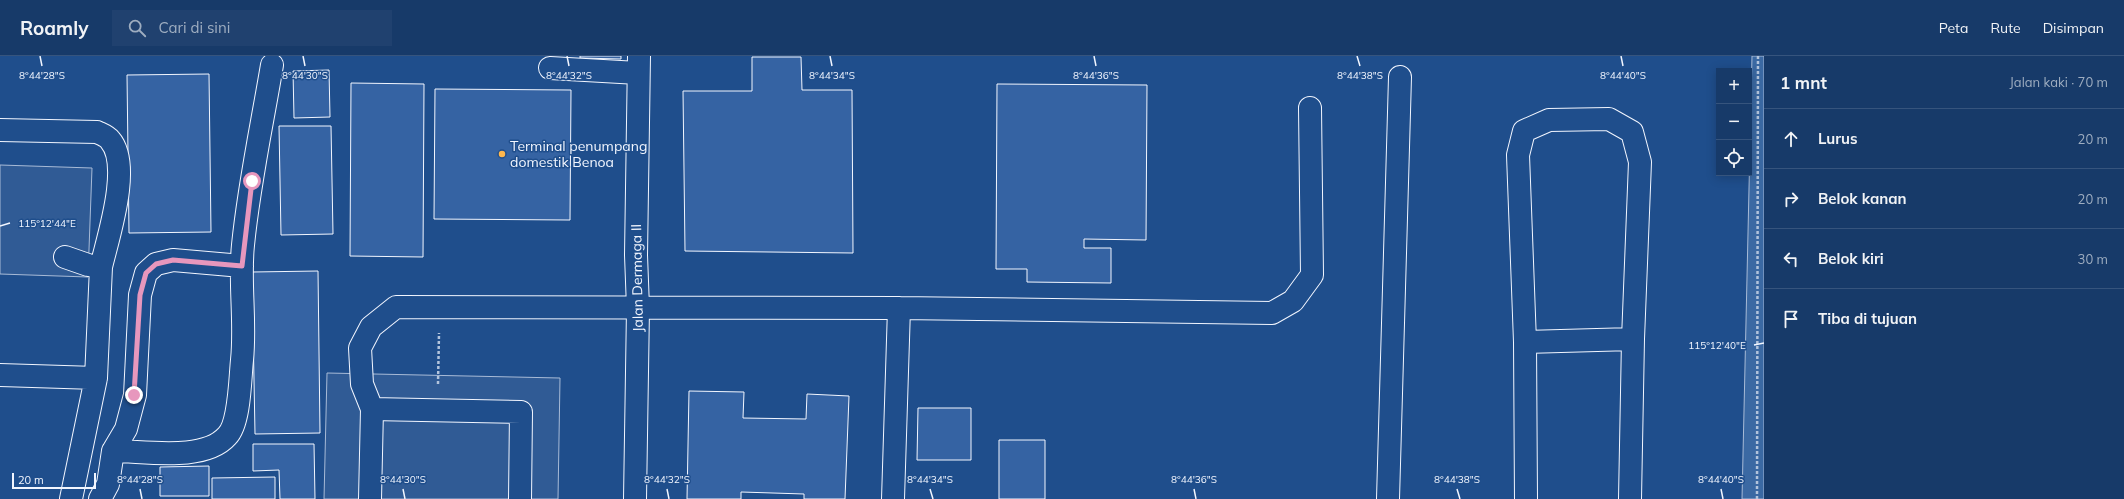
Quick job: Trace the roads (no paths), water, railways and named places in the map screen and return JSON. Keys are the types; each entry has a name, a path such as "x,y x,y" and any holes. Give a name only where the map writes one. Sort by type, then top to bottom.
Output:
{"lane":[{"path":"113,451 186,454 212,447 227,437 235,418 243,348 242,266 252,181 272,65"},
{"path":"550,68 638,65"},
{"name":"Jalan Dermaga II","path":"635,499 638,308 636,255 638,65"},
{"path":"1388,499 1400,77"},
{"path":"370,499 372,409 362,384 360,348 371,327 396,307 899,308 1272,312 1293,302 1312,275 1310,108"},
{"path":"1526,499 1525,342 1518,155 1524,131 1549,120 1609,119 1632,132 1640,162 1633,339 1630,499"},
{"path":"0,130 97,132 110,140 117,157 118,184 102,266 96,378 71,499"},
{"path":"65,257 88,264 102,266"},
{"path":"100,499 108,484 113,451 126,429 134,395 140,295 146,273 156,264 173,260 242,266"},
{"path":"893,499 899,308"},
{"path":"1525,342 1633,339"},
{"path":"0,375 96,378"},
{"path":"372,409 521,412 520,499"}],"place":[{"name":"Terminal penumpang domestik Benoa","path":"502,154"}]}
